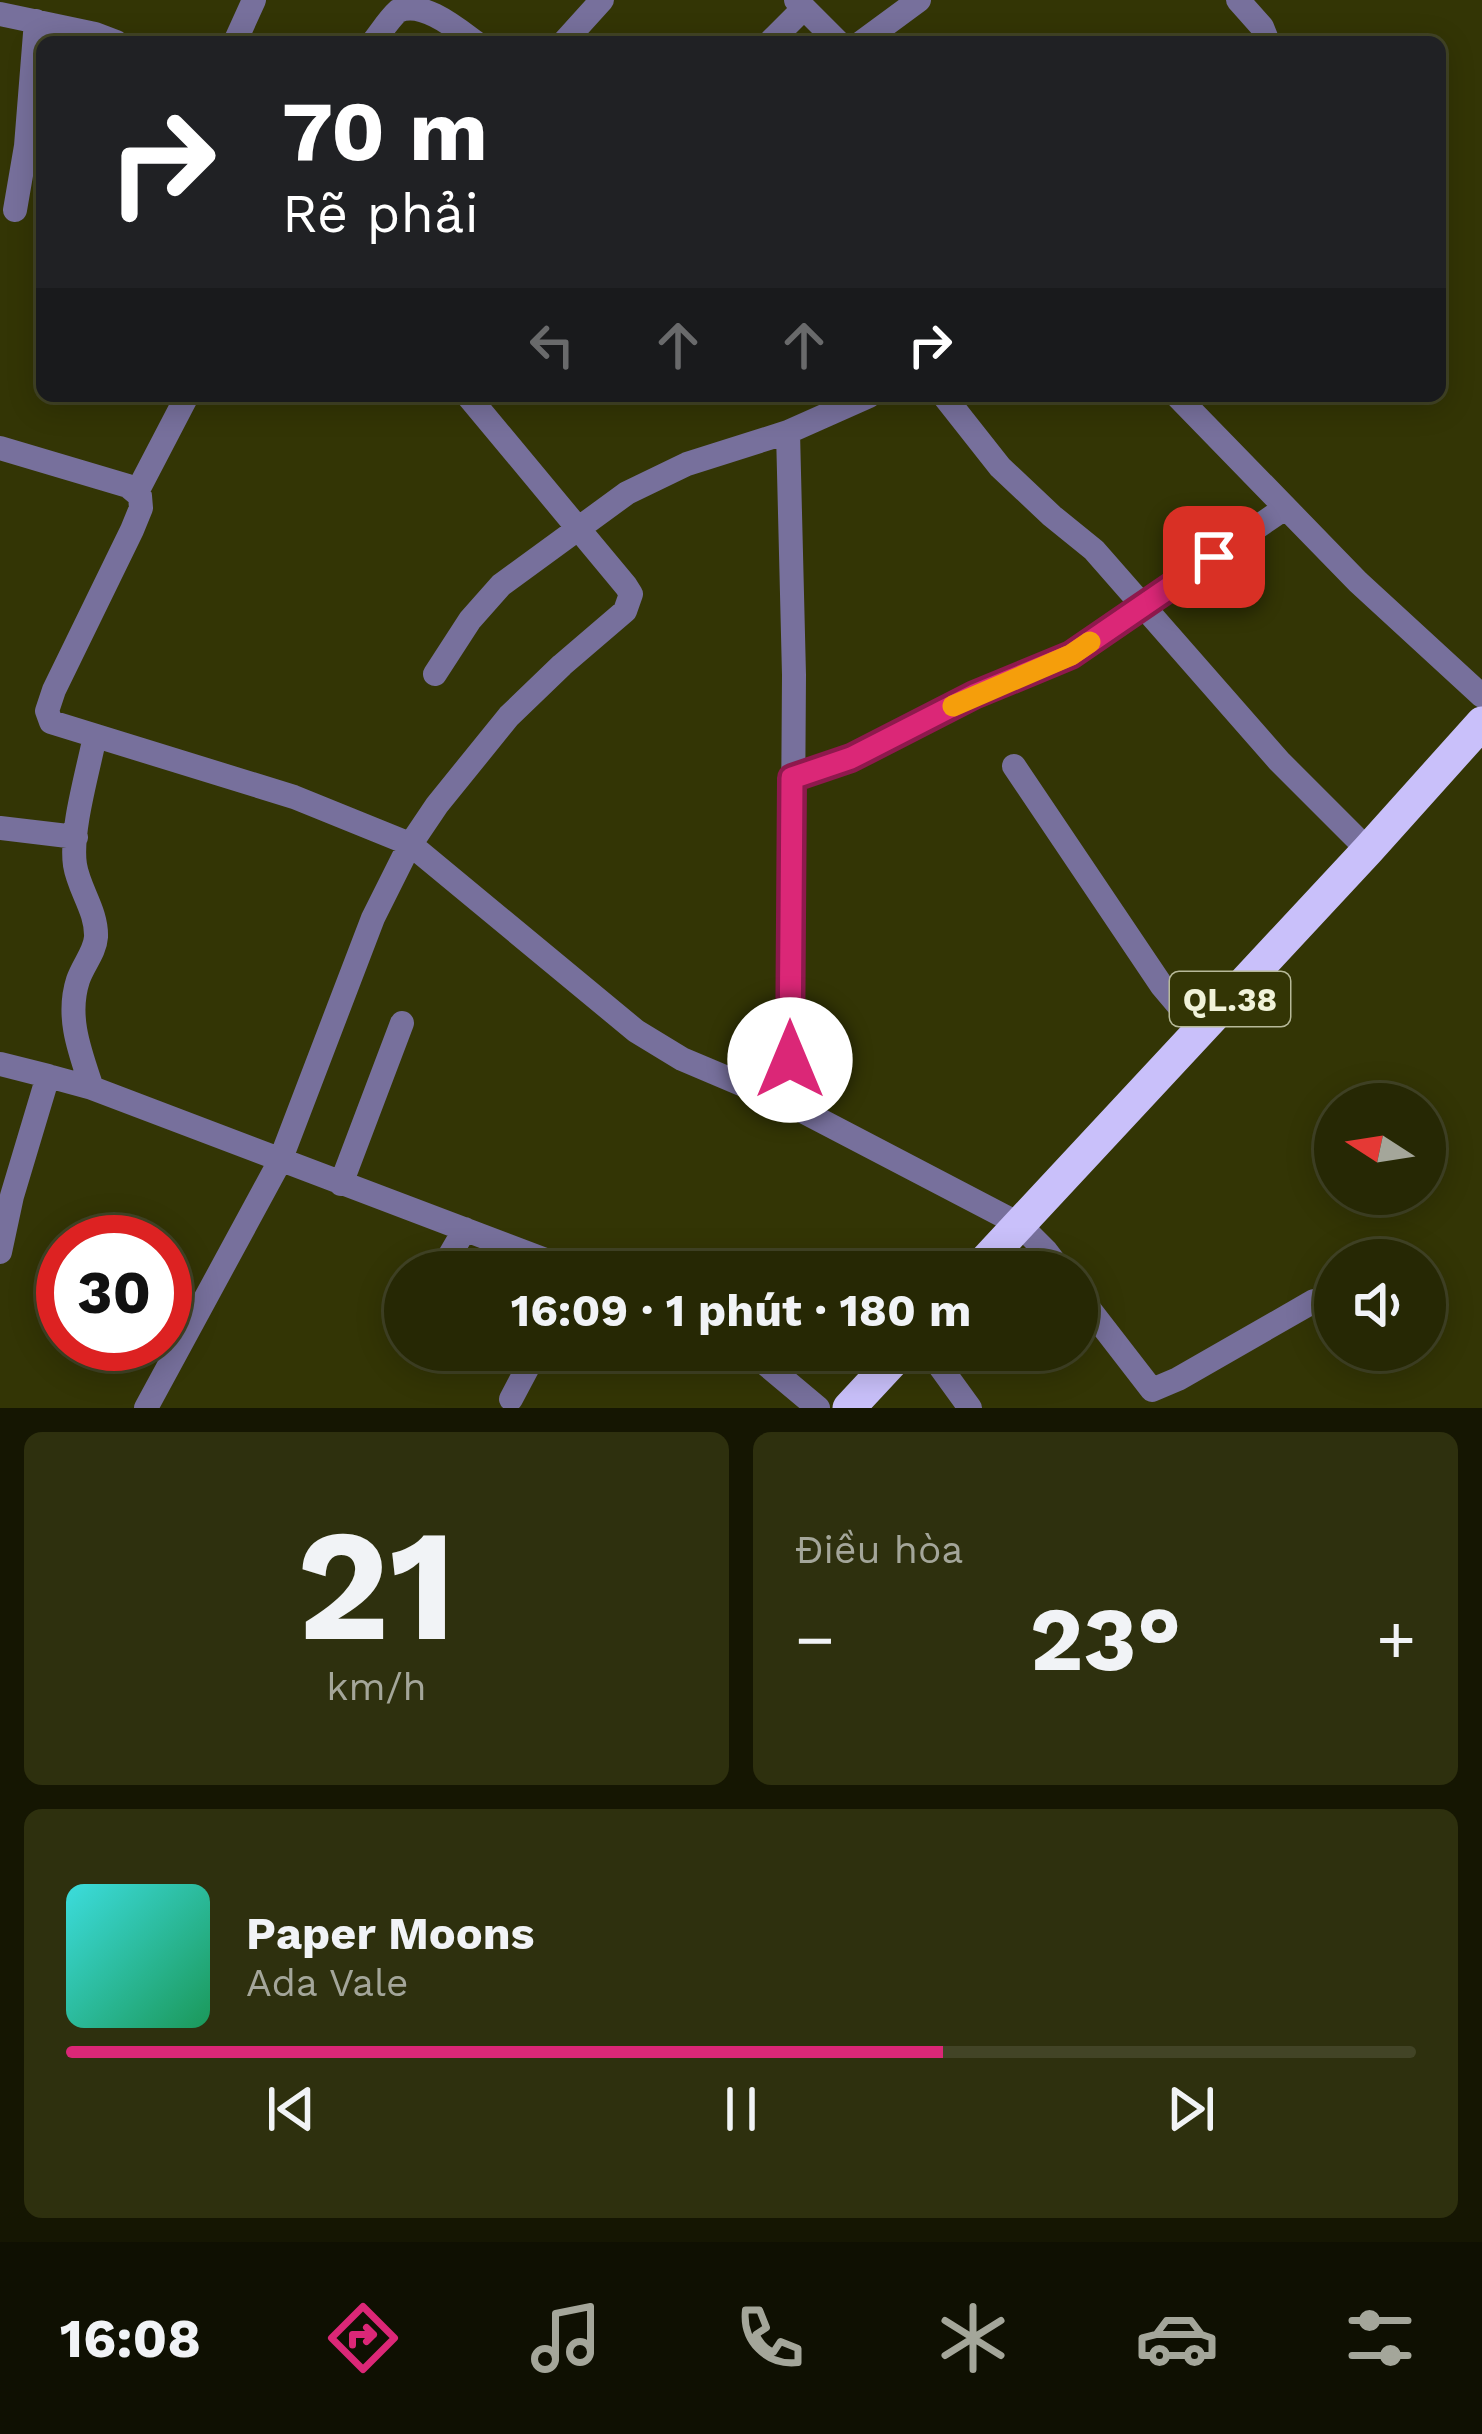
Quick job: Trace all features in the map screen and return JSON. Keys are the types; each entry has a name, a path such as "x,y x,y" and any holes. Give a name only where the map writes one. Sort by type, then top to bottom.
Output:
{"highway":[{"name":"QL.38","path":"994,1251 1482,723"},
{"path":"849,1408 883,1371"}],"street":[{"path":"238,36 254,0"},
{"path":"569,36 602,0"},
{"path":"870,36 919,0"},
{"path":"1238,0 1266,36"},
{"path":"378,36 400,8 411,3 428,7 467,36"},
{"path":"775,36 800,4 832,36"},
{"path":"0,14 100,36"},
{"path":"14,210 26,146 35,21"},
{"path":"136,491 185,402"},
{"path":"146,1408 280,1161 373,918 410,844 509,716 625,611 631,594 473,402"},
{"path":"434,674 470,620 501,585 627,493 687,464 788,432 856,402"},
{"path":"949,402 1000,467 1094,550 1280,761 1368,850"},
{"path":"1183,402 1358,583 1482,696"},
{"path":"788,432 794,675 791,1105"},
{"path":"0,448 136,491 142,502 54,690 47,711 56,725 294,797 410,844 660,1048 791,1105 1018,1224 1046,1251"},
{"path":"792,778 851,758 974,695 1071,655 1285,508"},
{"path":"92,1088 75,1036 72,1003 96,942 88,897 75,863 95,736"},
{"path":"1014,766 1162,986 1200,1031"},
{"path":"0,828 76,837"},
{"path":"341,1184 402,1023"},
{"path":"0,1064 92,1088 524,1251"},
{"path":"0,1252 48,1076"},
{"path":"452,1251 465,1228"},
{"path":"1098,1321 1152,1390 1314,1300"},
{"path":"511,1399 526,1371"},
{"path":"775,1371 818,1408"},
{"path":"943,1371 970,1408"}],"slow traffic":[{"path":"953,706 1071,655 1090,642"}],"route":[{"path":"790,1060 792,778 851,758 974,695 1071,655 1214,557"}]}
